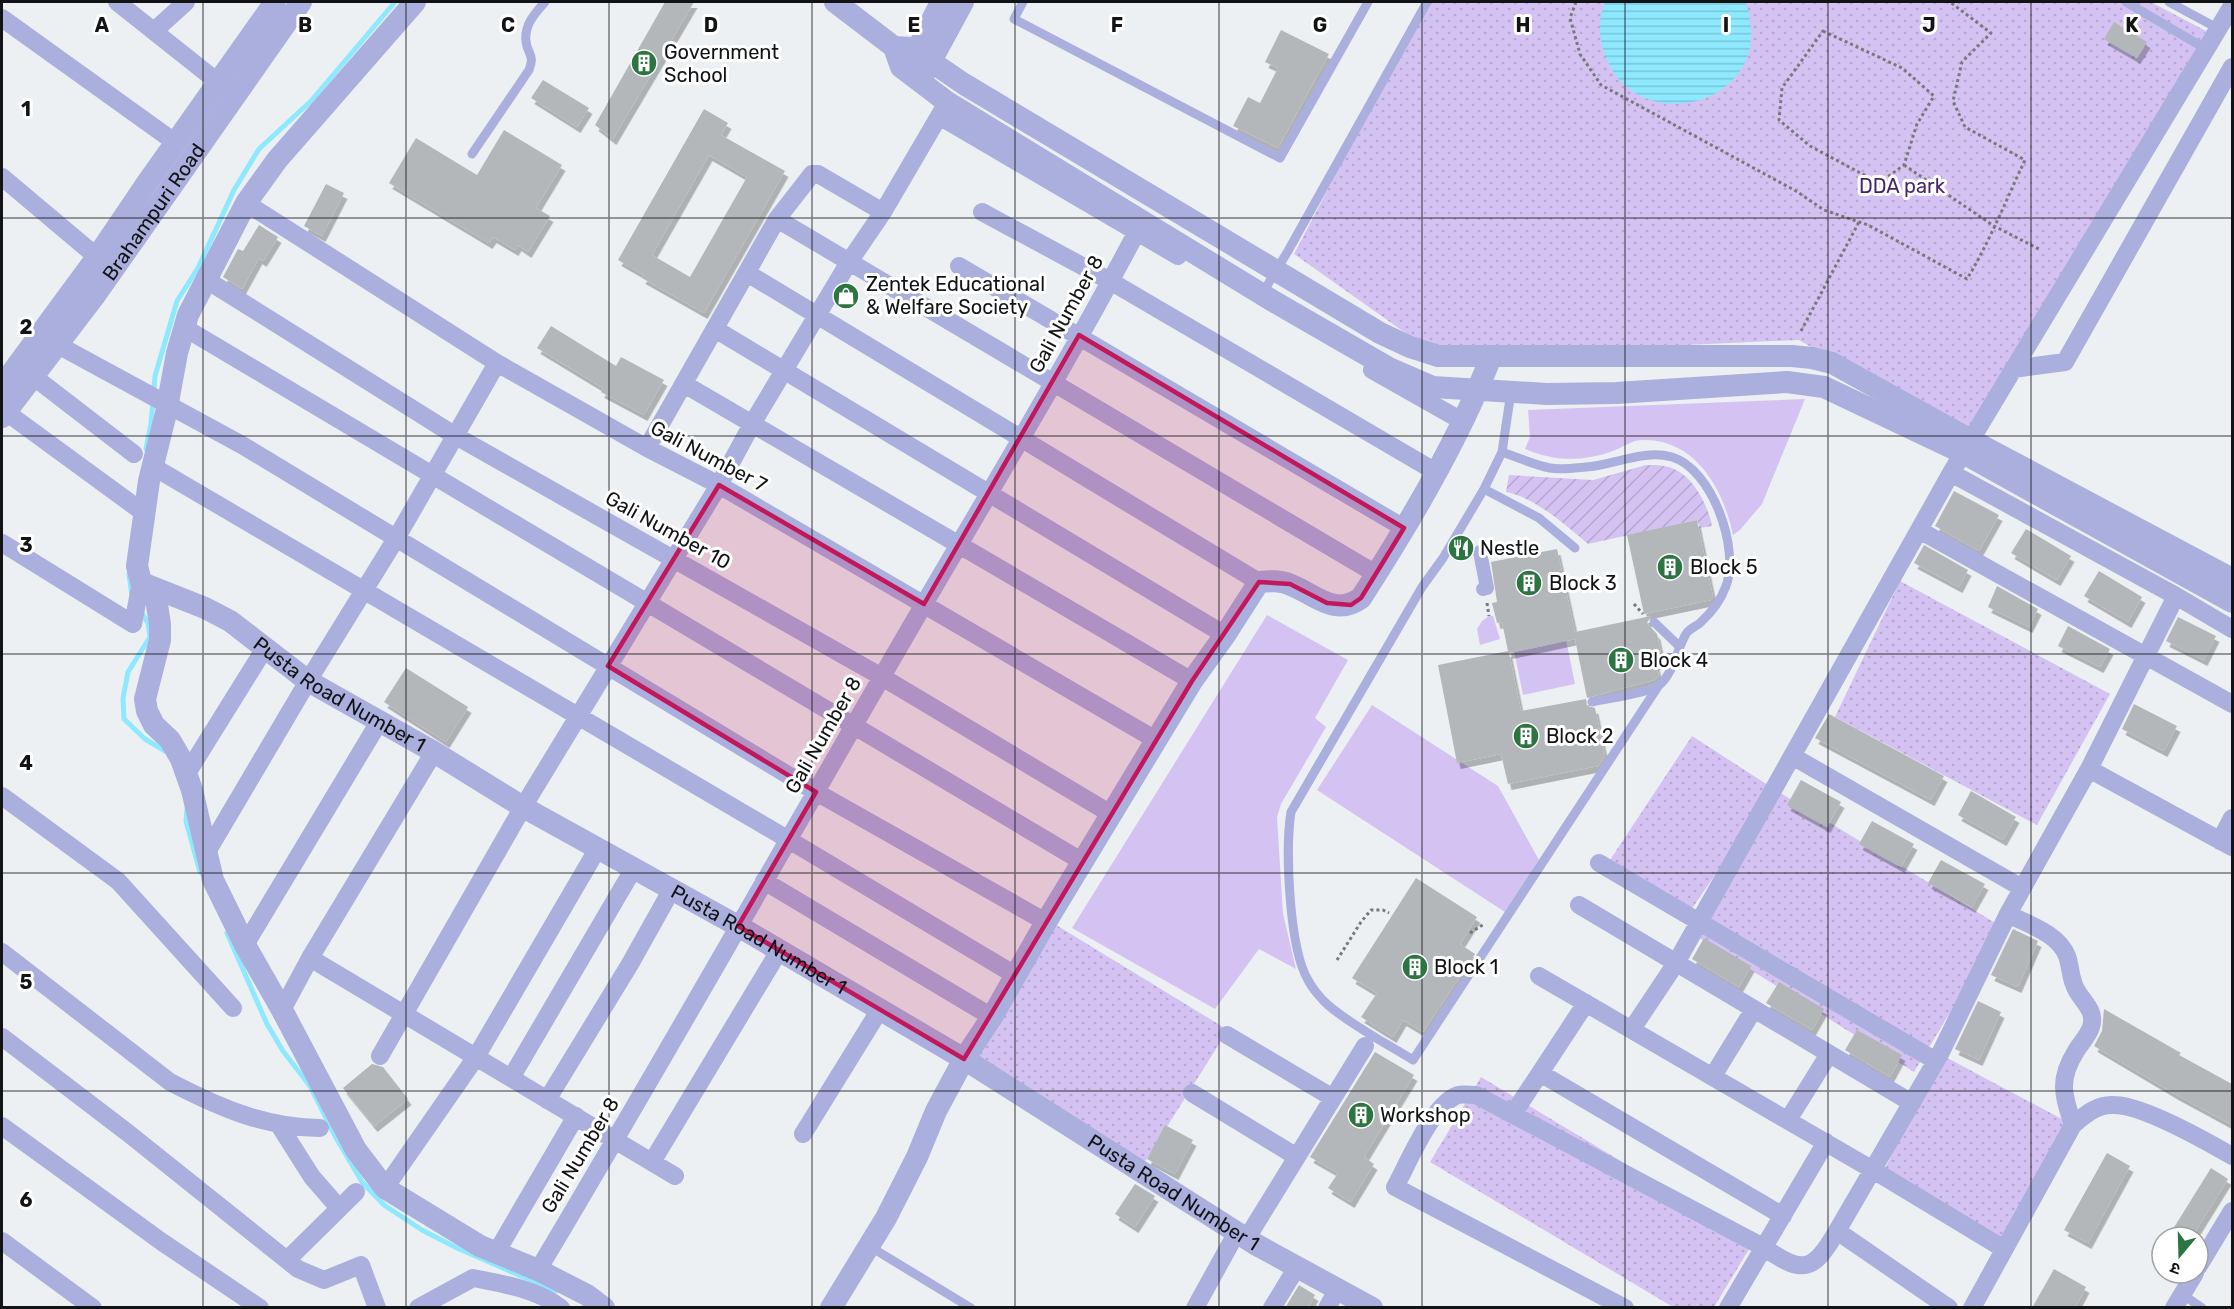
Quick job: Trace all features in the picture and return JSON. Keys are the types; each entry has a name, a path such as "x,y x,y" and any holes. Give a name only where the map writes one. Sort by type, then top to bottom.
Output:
{"street":[{"path":"117,2 219,82"},
{"path":"154,31 186,2"},
{"name":"Brahampuri Road","path":"4,415 34,377 50,339 98,257 147,183 276,2"},
{"name":"Brahampuri Road","path":"2,387 96,294 301,2"},
{"path":"2,543 133,624 140,588 137,566 144,513 143,460 167,404 188,315 246,203 277,160 415,2"},
{"path":"835,2 913,62 974,90 1276,272 1380,333 1410,347 1438,356 1792,356 1832,363 1967,447 2232,602"},
{"path":"913,62 940,2"},
{"path":"913,62 963,2"},
{"path":"1632,1029 1676,963 1699,923 1951,472 2232,6"},
{"path":"2,18 176,143"},
{"path":"913,62 943,109 1462,422"},
{"path":"2013,369 2065,362 2232,67"},
{"path":"380,1056 522,807 719,485 752,424 849,262 884,212 943,109"},
{"path":"647,448 777,219 812,174 815,173 884,212"},
{"path":"2,177 98,257"},
{"name":"Gali Number 7","path":"246,203 497,363 647,448 719,485 1156,740"},
{"path":"982,212 1110,281 1436,472"},
{"path":"777,219 1376,574"},
{"path":"1140,226 1389,368 1433,387 1547,394 1616,393 1787,382 1824,387 1967,447 2232,579"},
{"name":"Gali Number 8","path":"538,1270 616,1140 958,544 1021,439 1140,226"},
{"path":"959,266 1404,528"},
{"path":"747,273 1259,582 1273,580 1290,584 1327,603 1340,606 1352,605 1361,598 1404,528 1462,422 1491,357"},
{"name":"Gali Number 10","path":"205,279 454,435 882,677 1111,814"},
{"path":"185,328 1083,862"},
{"path":"715,329 1225,635"},
{"path":"50,339 242,445 816,792 1046,922"},
{"path":"207,852 308,681 397,537 497,363"},
{"path":"34,377 143,460 1016,975"},
{"path":"684,384 1192,681"},
{"path":"4,415 144,513"},
{"path":"1951,472 2232,629"},
{"path":"1919,530 2232,704"},
{"path":"1480,552 1488,588 1484,589"},
{"path":"831,1308 891,1208 917,1157 936,1111 964,1059 992,1017 1046,922 1192,681 1259,582"},
{"path":"140,588 156,599 160,624 160,640 145,699 147,711 154,725 170,740 181,759 213,880 245,945 356,1150 384,1188 480,1246 538,1270 587,1294 604,1308"},
{"name":"Pusta Road Number 1","path":"140,588 205,608 230,621 308,681 434,752 522,807 738,926 964,1059 1242,1235 1297,1267 1332,1299 1372,1308"},
{"path":"1625,1308 1395,1187 1428,1126 1443,1104 1458,1095 1476,1095 1765,1248 1779,1258 1794,1264 1810,1265 1823,1256 1936,1061 2008,914 2089,768 2176,596"},
{"path":"186,775 265,648"},
{"path":"245,945 379,722"},
{"path":"282,1010 310,958 434,752"},
{"path":"1792,756 2022,888"},
{"path":"2089,768 2226,844 2232,818"},
{"path":"2,796 118,881 233,1008"},
{"path":"384,1188 476,1057 598,848"},
{"path":"1599,863 1936,1061"},
{"path":"511,1078 634,868"},
{"path":"764,881 992,1017"},
{"path":"547,1100 630,964 672,889"},
{"path":"1579,905 1912,1103"},
{"path":"2008,914 2048,934 2061,946 2067,956 2072,983 2091,1012 2091,1027 2073,1055 2062,1087 2073,1125"},
{"path":"652,1162 779,951"},
{"path":"2,952 170,1082 223,1107 279,1125 295,1128 320,1128"},
{"path":"310,958 675,1176"},
{"path":"1539,976 1826,1142 2004,1249"},
{"path":"1513,1114 1586,1003"},
{"path":"1713,1076 1754,1009"},
{"path":"803,1134 879,1011"},
{"path":"1227,1035 1333,1098"},
{"path":"2,1037 128,1133 298,1269 324,1280 361,1265 377,1308"},
{"path":"1195,1308 1242,1235 1297,1157 1365,1046"},
{"path":"1788,1120 1829,1054"},
{"path":"1540,1073 1783,1216"},
{"path":"1192,1093 1297,1157"},
{"path":"1972,1308 2073,1125 2091,1110 2113,1104 2142,1110 2232,1156"},
{"path":"496,1252 576,1116"},
{"path":"279,1125 312,1177 339,1208"},
{"path":"2,1126 162,1242 260,1308"},
{"path":"1728,1308 1826,1142"},
{"path":"287,1260 356,1192"},
{"path":"2210,1251 2230,1222"},
{"path":"1837,1231 1949,1308"},
{"path":"2,1241 93,1308"},
{"path":"1272,1308 1297,1267"},
{"path":"418,1308 473,1278 519,1288 553,1302 561,1308"},
{"path":"2178,1301 2188,1285"}],"lane":[{"path":"472,154 529,70 532,55 526,43 527,31 530,20 545,2"},
{"path":"1023,2 1014,19 1281,158 1368,2"},
{"path":"1262,294 1427,2"},
{"path":"2126,2 2206,49"},
{"path":"2169,2 2218,29"},
{"path":"1502,452 1551,468 1588,467 1650,455 1671,457 1691,467 1718,511 1729,548 1729,567 1726,585 1713,609 1687,632 1674,662 1413,1060 1328,1005 1307,980 1297,949 1291,914 1289,852 1291,812 1422,587 1443,558 1484,489 1502,452 1511,392"},
{"path":"1484,489 1539,518 1575,548"},
{"path":"1650,619 1680,647"},
{"path":"1592,702 1648,690 1659,685"},
{"path":"869,1246 971,1308"},
{"path":"2178,1301 2202,1308"}],"path":[{"path":"1576,2 1570,18 1580,54 1601,85 1796,191 1824,210 1859,222 1967,279 1986,248 2025,160 1965,127 1953,101 1962,62 1991,33 1950,2"},
{"path":"1823,31 1902,68 1934,96 1917,124 1904,165 1879,183 1810,146 1779,120 1782,88 1823,31"},
{"path":"1904,165 1994,226 2041,250"},
{"path":"1801,331 1859,222"},
{"path":"1634,604 1650,619"},
{"path":"1337,960 1371,910 1383,910 1389,913"},
{"path":"1470,933 1485,924"}],"highlighted area":[{"path":"1079,335 1404,528 1361,598 1351,605 1327,603 1290,584 1259,582 1192,681 964,1059 738,926 816,792 608,666 719,485 924,604"}],"green space":[{"name":"DDA park","path":"1426,2 2151,2 2206,31 1971,440 1799,340 1438,356 1294,254"},
{"path":"1805,399 1762,504 1733,535 1724,505 1710,478 1689,455 1676,447 1659,441 1638,440 1613,451 1578,459 1556,458 1525,449 1530,437 1528,410"},
{"path":"1646,465 1666,466 1684,475 1700,495 1712,526 1700,528 1697,520 1588,544 1539,506 1506,492 1509,475 1593,480"},
{"path":"1900,581 2110,694 2037,825 1835,717"},
{"path":"1267,615 1348,660 1315,718 1326,727 1281,804 1277,817 1283,914 1296,969 1259,949 1215,1009 1072,928"},
{"path":"1489,616 1493,616 1500,639 1480,645 1477,629"},
{"path":"1565,635 1575,684 1523,695 1513,646"},
{"path":"1372,705 1498,786 1539,860 1505,912 1317,790"},
{"path":"1692,736 1774,789 2002,927 1914,1072 1693,934 1768,797 1689,913 1608,863"},
{"path":"1048,920 1228,1030 1139,1171 965,1055"},
{"path":"1940,1054 2073,1125 2004,1249 1882,1175"},
{"path":"1481,1077 1754,1241 1714,1307 1673,1307 1430,1162"}],"water":[{"path":"1605,2 1746,2 1751,24 1750,47 1741,69 1726,86 1707,97 1685,103 1663,103 1641,96 1623,83 1609,64 1600,29 1600,19"}],"building":[{"name":"Government School","path":"665,2 694,2 613,139 595,125"},
{"path":"2114,22 2147,42 2137,58 2104,39"},
{"path":"1281,30 1329,54 1278,148 1233,126 1248,97 1260,103 1278,68 1265,62"},
{"path":"543,80 589,108 577,127 531,98"},
{"path":"704,109 728,123 721,135 785,171 704,313 642,278 644,275 618,260","holes":["709,155 747,177 690,277 652,255"]},
{"path":"504,130 562,165 536,208 550,216 528,252 518,245 515,250 493,237 489,243 389,183 416,138 477,175"},
{"path":"326,184 344,193 322,236 304,226"},
{"path":"259,225 278,237 263,261 259,258 242,289 223,277 238,249 243,251"},
{"path":"551,326 616,366 621,357 664,380 644,415 601,392 603,388 537,348"},
{"path":"1954,491 1999,515 1979,551 1935,526"},
{"name":"Block 5","path":"1697,520 1713,597 1711,600 1644,614 1627,535"},
{"path":"2026,529 2071,556 2057,580 2011,553"},
{"path":"1924,545 1968,570 1959,587 1914,563"},
{"path":"1557,549 1575,632 1651,616 1647,623 1657,634 1663,663 1656,664 1659,676 1654,680 1587,698 1575,639 1509,653 1521,711 1586,699 1587,706 1595,708 1605,756 1598,766 1508,784 1501,754 1457,763 1438,665 1508,651 1502,622 1497,623 1492,603 1497,602 1491,562"},
{"path":"2099,571 2142,597 2128,622 2084,596"},
{"path":"1997,586 2038,609 2029,627 1988,607"},
{"path":"2178,617 2216,636 2204,660 2166,641"},
{"path":"2068,626 2110,649 2100,667 2058,646"},
{"path":"406,668 468,707 446,742 384,702"},
{"path":"2134,704 2177,726 2164,751 2122,729"},
{"path":"1829,714 1944,776 1931,800 1815,738"},
{"path":"1801,780 1841,802 1827,827 1787,805"},
{"path":"1971,791 2016,817 2003,840 1958,815"},
{"path":"1872,821 1914,844 1901,867 1859,844"},
{"path":"1941,860 1985,884 1972,907 1928,883"},
{"name":"Block 1","path":"1416,878 1477,917 1460,944 1475,954 1423,1032 1403,1020 1393,1037 1361,1017 1377,993 1352,978"},
{"path":"2013,929 2038,941 2018,987 1991,975"},
{"path":"1704,938 1751,966 1739,987 1692,959"},
{"path":"1779,982 1824,1009 1812,1030 1766,1003"},
{"path":"1978,1001 2001,1012 1979,1060 1955,1049"},
{"path":"2104,1009 2232,1084 2232,1125 2094,1046 2102,1031"},
{"path":"1857,1030 1902,1055 1890,1077 1845,1050"},
{"name":"Workshop","path":"1375,1052 1414,1075 1364,1157 1374,1164 1351,1202 1328,1188 1338,1173 1310,1157"},
{"path":"372,1064 383,1067 408,1099 374,1126 343,1088"},
{"path":"1165,1125 1193,1140 1175,1174 1147,1159"},
{"path":"2107,1153 2130,1166 2088,1243 2064,1230"},
{"path":"2211,1168 2228,1179 2199,1225 2175,1225"},
{"path":"1135,1184 1155,1196 1135,1227 1115,1214"},
{"path":"2054,1269 2086,1287 2075,1308 2032,1308"},
{"path":"1299,1285 1315,1295 1308,1308 1285,1308"}],"waterway":[{"path":"146,449 151,424 155,376 177,301 198,268 234,190 259,149 311,101 395,2"},
{"path":"129,574 132,597"},
{"path":"140,610 148,623 150,637 128,672 123,698 124,719 145,739 165,751"},
{"path":"187,809 186,821 200,872"},
{"path":"227,933 267,1024 283,1051 310,1086 335,1136 362,1182 384,1205 422,1230 457,1248 556,1291"}],"place":[{"name":"Government School","path":"644,63"},
{"name":"Zentek Educational & Welfare Society","path":"846,296"},
{"name":"Nestle","path":"1461,548"},
{"name":"Block 5","path":"1670,567"},
{"name":"Block 3","path":"1529,583"},
{"name":"Block 4","path":"1621,660"},
{"name":"Block 2","path":"1526,736"},
{"name":"Block 1","path":"1415,967"},
{"name":"Workshop","path":"1361,1115"}]}
